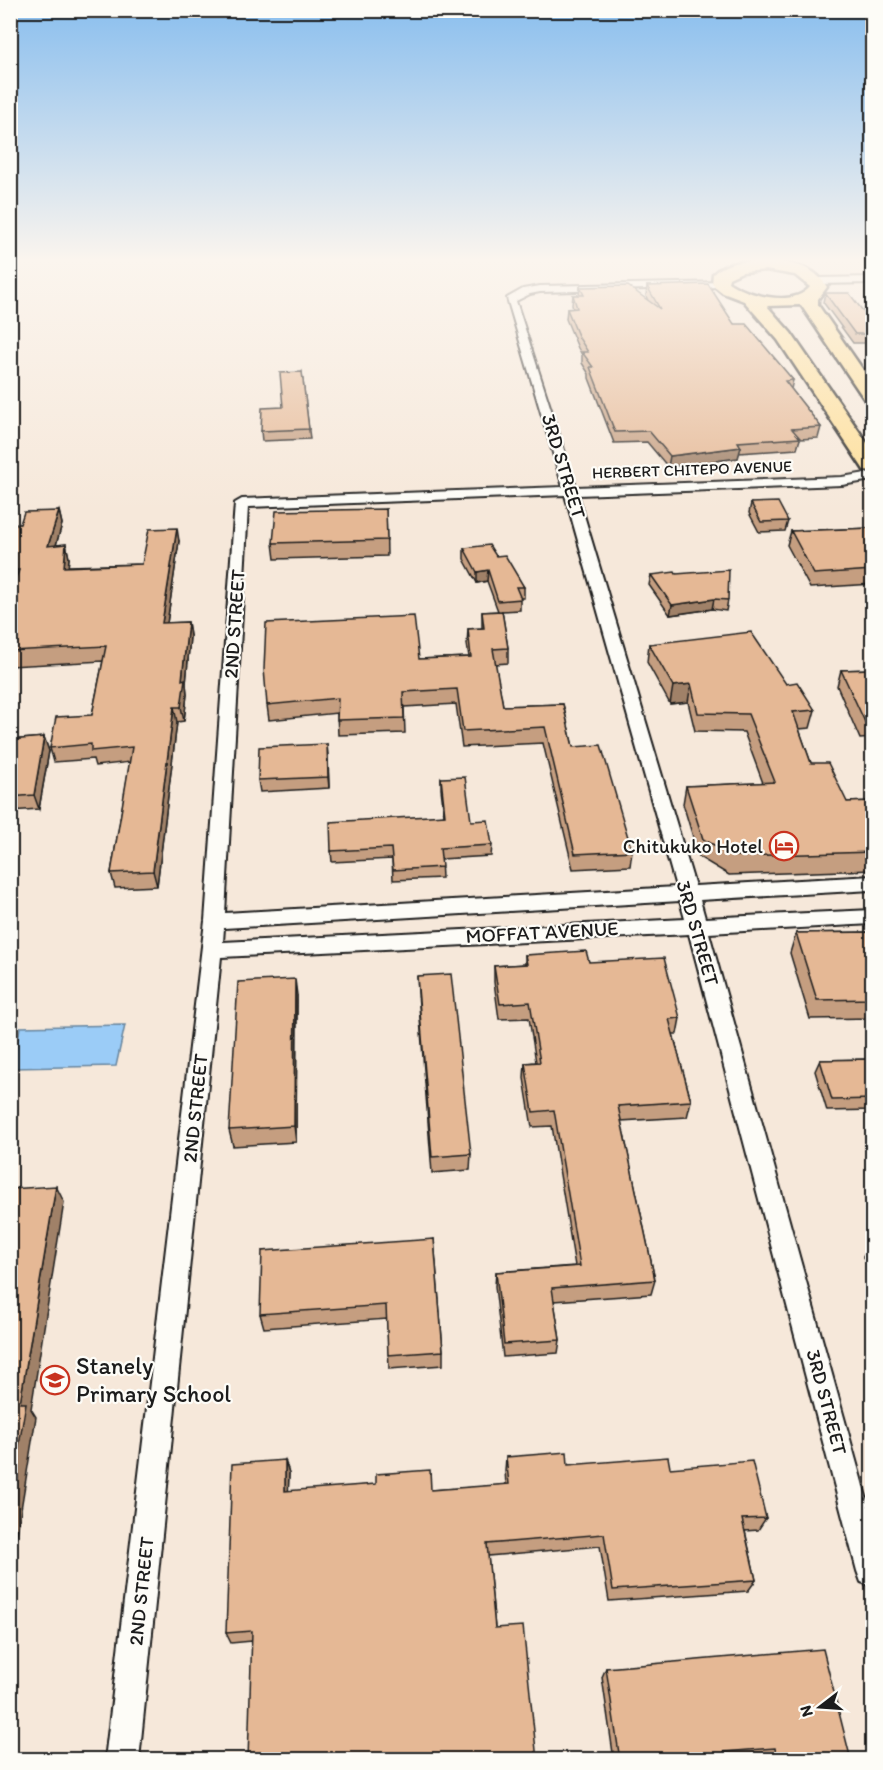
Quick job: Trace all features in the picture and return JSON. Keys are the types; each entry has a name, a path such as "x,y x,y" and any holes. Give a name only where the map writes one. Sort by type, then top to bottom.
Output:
{"highway":[{"path":"790,345 873,465"},
{"path":"834,345 873,398"},
{"path":"829,400 873,398"}],"street":[{"name":"3RD STREET","path":"525,345 572,490 697,924 873,1571"},
{"name":"HERBERT CHITEPO AVENUE","path":"290,500 842,481 873,476"},
{"name":"HERBERT CHITEPO AVENUE","path":"842,481 873,487"},
{"name":"2ND STREET","path":"122,1760 215,921 242,503 290,500"},
{"name":"MOFFAT AVENUE","path":"215,921 687,892 873,884"},
{"name":"MOFFAT AVENUE","path":"212,950 873,917"}],"water":[{"path":"125,1025 116,1066 13,1068 20,1027"}],"building":[{"path":"583,345 763,345 793,380 785,381 821,427 792,429 800,438 738,442 741,447 670,456 649,431 615,432 590,367 593,367 582,352 588,352"},
{"path":"302,372 309,429 261,431 262,408 283,407 280,373"},
{"path":"778,502 788,521 761,522 751,503"},
{"path":"386,509 387,540 273,543 276,511"},
{"path":"59,511 48,546 66,544 64,567 142,564 149,529 177,528 162,623 188,622 182,680 185,679 181,707 174,707 153,871 111,873 132,747 91,751 91,744 50,748 56,717 92,715 106,646 10,651 10,593 19,570 10,570 10,525 20,524 24,512"},
{"path":"873,528 873,570 814,574 791,531"},
{"path":"489,545 496,556 505,555 524,587 516,587 521,599 498,601 488,570 477,572 464,548"},
{"path":"729,570 728,600 714,599 672,605 651,575 675,572 676,574"},
{"path":"502,611 508,648 493,649 503,706 563,704 573,747 601,745 632,851 575,854 545,727 463,731 457,689 403,692 404,718 337,720 338,698 267,705 264,669 266,623 414,616 419,659 471,657 468,629 484,628 482,612"},
{"path":"751,632 786,684 797,682 815,710 793,712 811,763 828,763 847,802 873,801 873,852 734,856 703,839 686,786 775,782 748,714 698,713 691,684 673,686 649,644"},
{"path":"873,669 873,722 865,722 841,670"},
{"path":"44,737 34,795 10,797 10,740"},
{"path":"327,744 328,777 258,780 259,747"},
{"path":"465,777 471,821 488,820 492,845 440,848 442,867 393,870 391,848 331,851 330,822 445,815 441,778"},
{"path":"873,932 873,999 817,1000 796,933"},
{"path":"586,951 589,962 664,958 680,1018 669,1019 691,1101 618,1106 655,1280 552,1288 560,1340 504,1344 496,1272 580,1266 554,1110 533,1112 525,1063 540,1062 530,1002 500,1004 494,966 527,964 525,955"},
{"path":"451,974 471,1154 432,1157 417,976"},
{"path":"295,979 294,1126 229,1130 238,982"},
{"path":"873,1059 873,1099 832,1100 820,1060"},
{"path":"56,1186 20,1403 26,1403 10,1500 10,1189"},
{"path":"434,1239 443,1351 388,1355 386,1305 260,1314 262,1251"},
{"path":"567,1452 568,1465 668,1457 670,1468 752,1461 766,1518 742,1519 756,1580 613,1590 604,1534 487,1544 495,1628 523,1626 537,1760 248,1760 252,1631 226,1633 232,1464 285,1460 285,1491 376,1484 376,1474 430,1470 431,1490 509,1484 506,1457"},
{"path":"823,1649 851,1760 777,1760 775,1748 724,1752 725,1760 620,1760 606,1668"}],"place":[{"name":"Chitukuko Hotel","path":"784,846"},
{"name":"Stanely Primary School","path":"55,1380"}]}
